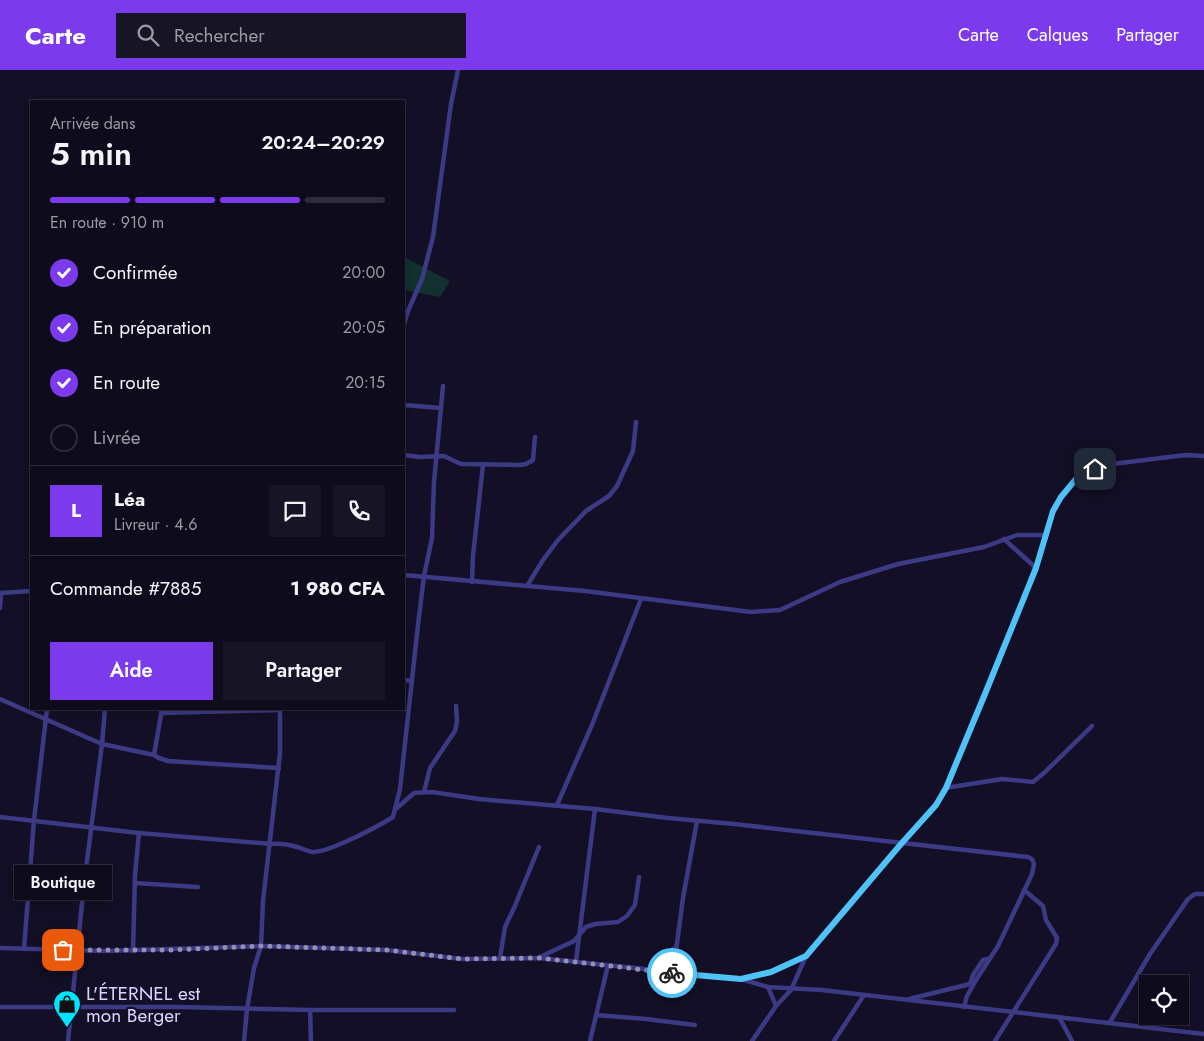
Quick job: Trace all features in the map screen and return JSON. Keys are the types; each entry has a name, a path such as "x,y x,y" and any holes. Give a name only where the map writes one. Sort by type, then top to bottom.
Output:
{"street":[{"path":"405,321 422,279 433,237 451,104 458,70"},
{"path":"0,816 139,834 271,844 280,843 310,852 319,851 382,824 393,817 400,789 424,576 432,538 443,386"},
{"path":"405,404 441,408"},
{"path":"527,586 558,540 586,511 609,496 617,486 633,451 636,422"},
{"path":"405,455 448,458 460,464 520,465 530,463 533,460 535,437"},
{"path":"752,1041 776,1006 791,990 806,956 936,805 946,788 1036,568 1053,511 1061,497 1076,479 1095,469 1112,464 1186,455 1204,456"},
{"path":"472,582 483,465"},
{"path":"405,575 585,591 751,612 780,610 840,582 876,570 984,547 1017,535 1047,535"},
{"path":"1004,539 1036,568"},
{"path":"0,608 1,593 30,591"},
{"path":"557,805 592,725 641,599"},
{"path":"405,680 412,680"},
{"path":"0,699 102,744 154,755 168,760 279,768"},
{"path":"424,792 430,768 455,731 457,722 456,706"},
{"path":"24,949 34,820 46,710"},
{"path":"68,1041 105,710"},
{"path":"154,755 161,711 220,710"},
{"path":"244,1041 254,968 261,946 263,900 279,768 280,710"},
{"path":"946,788 1002,780 1033,782 1092,726"},
{"path":"396,809 414,793 424,792 1028,857 1032,859 1034,864 1032,874 998,946 988,959 967,996 964,1007"},
{"path":"576,962 595,809"},
{"path":"673,973 683,898 697,821"},
{"path":"133,951 139,834"},
{"path":"500,958 505,927 539,847"},
{"path":"539,958 574,941 586,927 595,924 618,922 627,916 635,905 639,876"},
{"path":"135,883 198,887"},
{"path":"995,1041 1056,944 1057,938 1046,920 1043,906 1024,890"},
{"path":"1110,1022 1150,954 1188,899 1195,894 1204,894"},
{"path":"0,948 133,951 261,946 387,950 462,959 539,958 741,979 768,987 791,990 822,990 1204,1034"},
{"path":"647,970 677,946"},
{"path":"741,979 771,972 806,956"},
{"path":"905,1000 970,984 973,975 983,960 988,959"},
{"path":"590,1041 608,965"},
{"path":"768,987 776,1006"},
{"path":"834,1041 864,995"},
{"path":"0,1007 454,1010"},
{"path":"310,1010 311,1041"},
{"path":"596,1015 646,1018 695,1025"},
{"path":"1059,1017 1072,1041"}],"green space":[{"path":"405,258 450,281 440,297 405,290"}],"way so far":[{"path":"63,950 170,950 261,946 305,949 387,950 462,959 539,958 672,973"}],"place":[{"name":"Boutique","path":"63,950"},
{"name":"L'ÉTERNEL est mon Berger","path":"67,1028"}],"route":[{"path":"672,973 741,979 771,972 806,956 872,877 936,805 946,788 1018,608 1036,568 1053,511 1061,497 1076,479 1095,469"}]}
